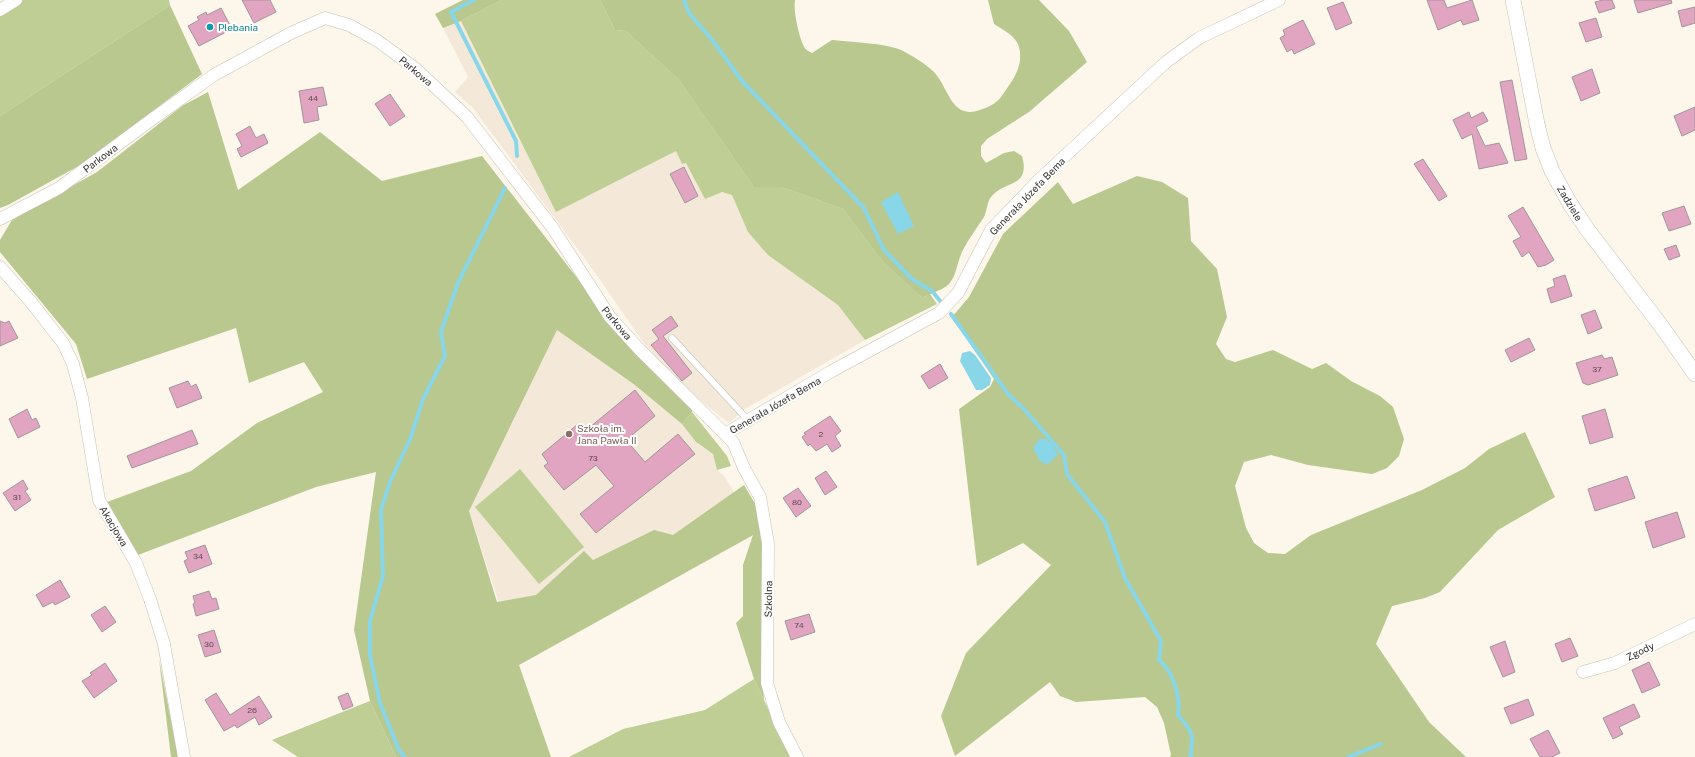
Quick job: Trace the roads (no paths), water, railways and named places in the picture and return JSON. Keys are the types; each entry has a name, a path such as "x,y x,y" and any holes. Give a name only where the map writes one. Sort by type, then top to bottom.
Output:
{"street":[{"path":"0,10 16,0"},
{"name":"Generała Józefa Bema","path":"729,438 748,420 832,371 939,313 958,293 992,230 1039,180 1166,62 1199,38 1279,0"},
{"name":"Zadziele","path":"1513,0 1537,124 1543,148 1552,171 1569,202 1587,229 1662,327 1695,374"},
{"name":"Parkowa","path":"0,219 59,188 189,92 261,49 325,18 349,25 378,41 416,69 467,118 552,227 610,317 640,350 729,438"},
{"name":"Akacjowa","path":"0,267 31,302 63,343 73,364 82,398 94,482 99,500 136,563 150,599 164,644 184,757"},
{"name":"Szkolna","path":"729,438 760,497 768,543 767,682 779,722 797,757"},
{"name":"Zgody","path":"1583,672 1615,663 1695,624"}],"lane":[{"path":"672,338 748,420"}],"water":[{"path":"898,192 914,226 898,234 881,202"},
{"path":"970,351 975,355 991,378 990,385 982,390 976,390 960,361 962,353"},
{"path":"1039,439 1046,439 1053,445 1058,455 1047,465 1040,461 1033,448"}],"waterway":[{"path":"474,0 451,12 516,141 517,156"},
{"path":"684,0 689,13 713,41 742,81 864,208 884,250 912,279 932,291 941,302"},
{"path":"405,757 399,750 380,703 370,655 370,621 383,576 381,510 390,482 411,437 423,399 445,356 441,332 458,283 505,188"},
{"path":"951,314 1008,394 1023,408 1064,455 1067,474 1105,522 1125,578 1161,641 1159,660 1172,677 1175,685 1179,708 1178,715 1186,724 1191,733 1192,743 1190,755 1192,757"},
{"path":"1348,757 1381,744"}],"place":[{"name":"Plebania","path":"210,27"},
{"name":"Szkoła im. Jana Pawła II","path":"569,434"}]}
